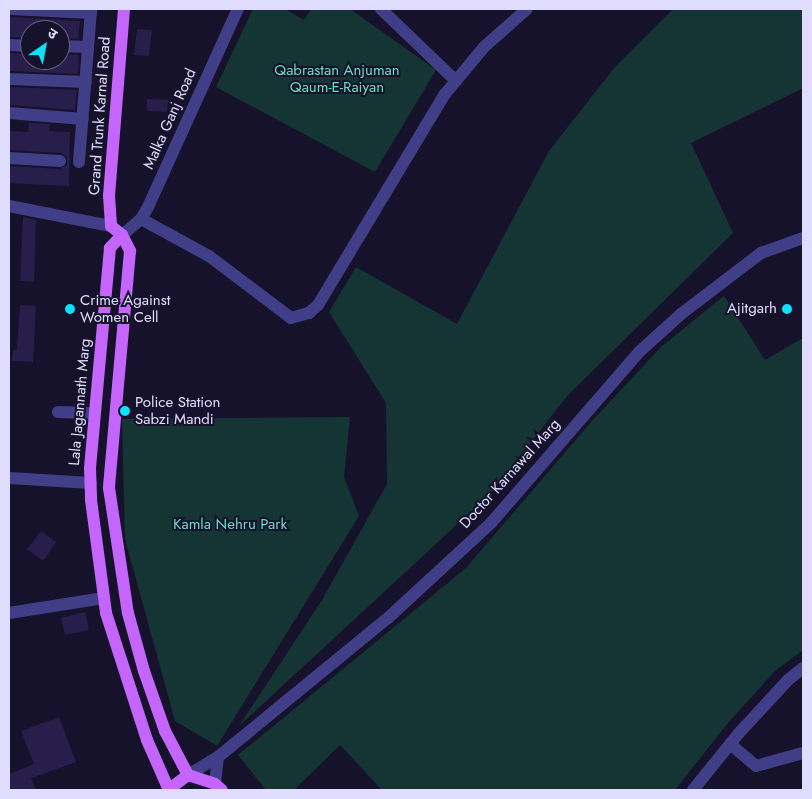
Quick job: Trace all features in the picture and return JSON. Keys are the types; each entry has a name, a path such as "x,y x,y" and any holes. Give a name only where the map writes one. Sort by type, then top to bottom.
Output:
{"main road":[{"name":"Grand Trunk Karnal Road","path":"111,226 110,163 124,9"},
{"path":"111,226 122,235 130,251 116,393 110,498 128,613 144,670 165,731 188,775 218,787"},
{"name":"Lala Jagannath Marg","path":"122,235 110,248 95,413 90,483 91,500 104,598 122,670 147,740 168,790"},
{"path":"91,500 110,498"},
{"path":"168,790 188,775"}],"street":[{"path":"11,9 91,11 79,162"},
{"name":"Malka Ganj Road","path":"122,235 141,219 238,9"},
{"path":"382,9 456,81"},
{"path":"141,219 209,256 291,318 309,313 318,305 445,94 484,48 528,9"},
{"path":"70,46 88,47"},
{"path":"9,79 86,82"},
{"path":"9,113 83,119"},
{"path":"9,158 60,161"},
{"path":"9,206 111,226"},
{"name":"Doctor Karnawal Marg","path":"188,775 218,756 388,618 491,523 639,352 681,314 761,253 803,238"},
{"path":"58,412 95,413"},
{"path":"9,478 90,483"},
{"path":"9,612 104,598"},
{"path":"693,790 730,744 788,680 803,668"},
{"path":"730,744 756,766 803,753"},
{"path":"218,756 218,787"}],"green space":[{"name":"Qabrastan Anjuman Qaum-E-Raiyan","path":"253,9 285,9 304,20 311,9 350,9 436,70 375,172 216,87"},
{"path":"673,9 803,9 803,88 691,143 733,233 568,395 492,492 239,726 322,600 387,484 386,403 329,312 356,267 457,324 549,151 615,67"},
{"path":"724,296 765,360 803,338 803,650 775,671 727,724 675,790 382,790 340,745 294,790 266,790 238,755 466,568 591,422 662,346"},
{"name":"Kamla Nehru Park","path":"350,417 344,477 359,516 217,746 175,721 125,539 122,419"}],"building":[{"path":"9,17 62,20 20,20 20,38 9,37"},
{"path":"70,20 80,21 78,39 70,39"},
{"path":"137,29 152,30 149,56 134,55"},
{"path":"9,53 20,54 20,70 70,70 70,55 79,55 78,74 9,71"},
{"path":"9,87 77,90 75,110 9,105"},
{"path":"147,99 168,100 167,112 147,111"},
{"path":"29,123 50,124 49,131 70,132 69,186 9,183 9,166 60,169 67,165 67,157 61,153 9,150 9,131 28,132"},
{"path":"23,217 36,220 34,282 20,281"},
{"path":"20,305 36,306 33,362 12,361 13,350 17,350"},
{"path":"41,531 56,542 43,561 27,549"},
{"path":"85,612 89,630 65,635 61,618"},
{"path":"59,717 76,762 31,778 36,790 9,790 9,774 34,764 21,731"}],"place":[{"name":"Crime Against Women Cell","path":"70,309"},
{"name":"Ajitgarh","path":"787,309"},
{"name":"Police Station Sabzi Mandi","path":"125,411"}]}
